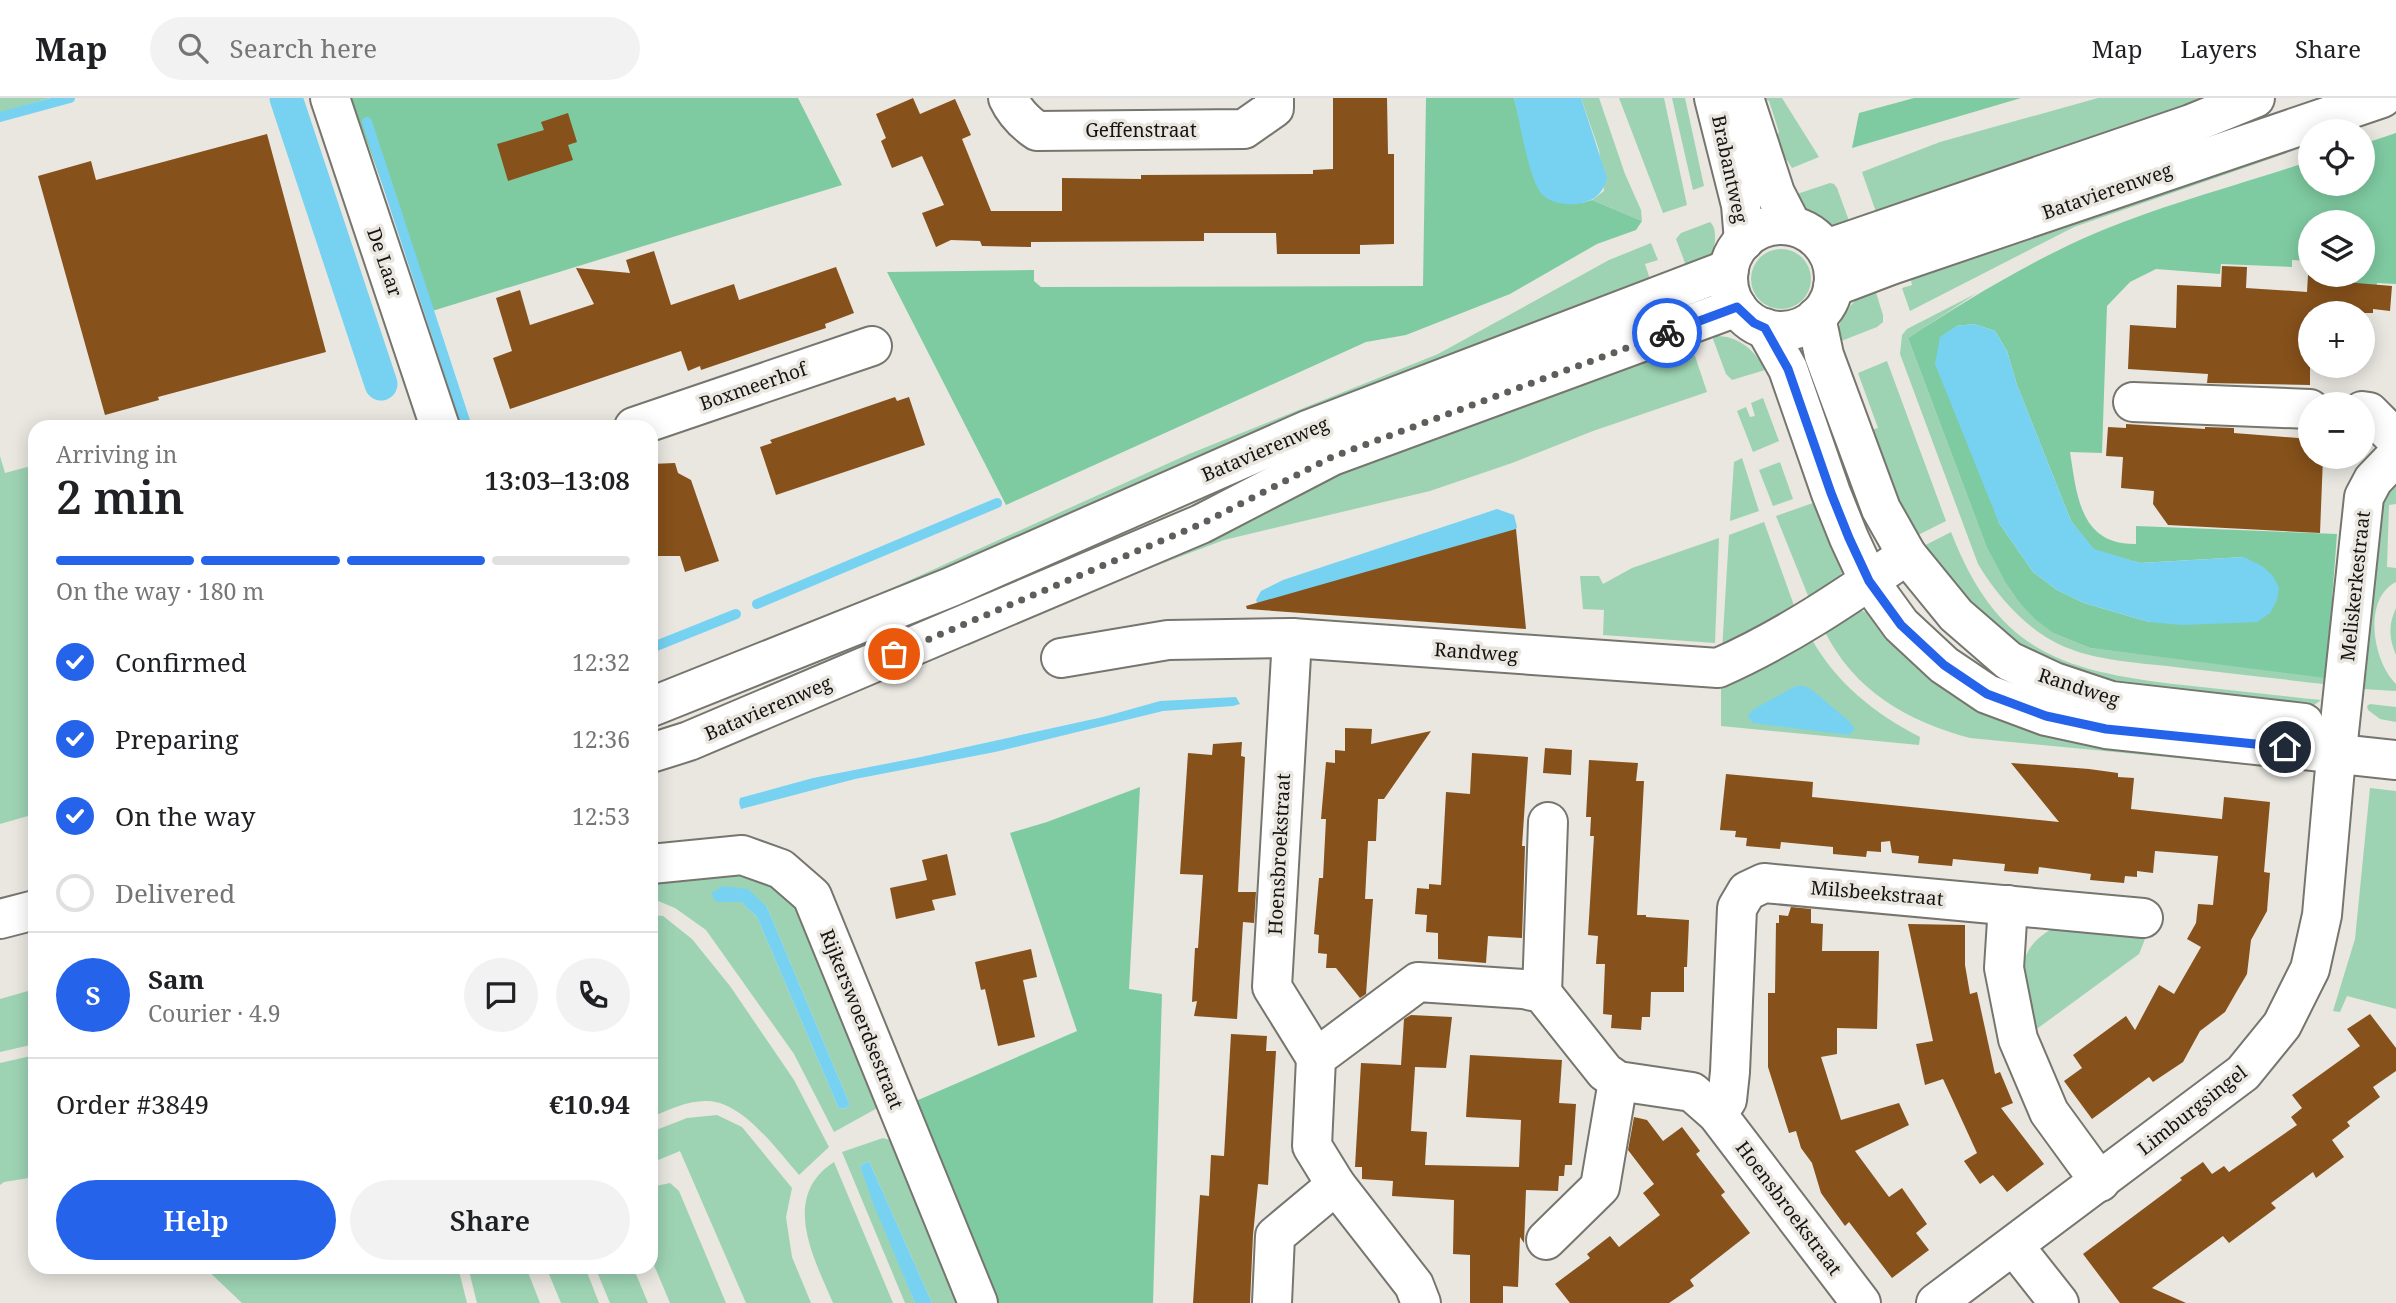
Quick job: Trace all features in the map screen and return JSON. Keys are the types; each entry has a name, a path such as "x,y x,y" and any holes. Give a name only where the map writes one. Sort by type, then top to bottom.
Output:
{"street":[{"name":"De Laar","path":"330,98 438,420"},
{"name":"Geffenstraat","path":"1008,98 1023,121 1037,131 1244,129 1274,108 1274,98"},
{"name":"Brabantweg","path":"1714,98 1741,205 1736,255"},
{"name":"Brabantweg","path":"1744,98 1775,193 1791,226"},
{"name":"Batavierenweg","path":"1826,249 2191,124 2255,98"},
{"name":"Batavierenweg","path":"1825,302 1904,261 2382,98"},
{"path":"1774,225 1791,226 1805,230 1817,238 1826,249 1833,267 1825,302 1801,327 1783,331 1751,317 1729,282 1736,255 1757,230 1774,225"},
{"name":"Batavierenweg","path":"658,705 951,587 1310,429 1736,255"},
{"name":"Randweg","path":"1825,302 1824,355 1881,509 1907,555 1956,615 2010,661 2054,682 2111,701 2338,740 2396,760"},
{"name":"Batavierenweg","path":"658,751 689,741 1201,524 1332,457 1751,317"},
{"name":"Randweg","path":"1751,317 1788,369 1831,493 1869,581 1901,625 1944,665 1987,694 2046,716 2106,729 2338,740 2396,734"},
{"name":"Boxmeerhof","path":"655,420 873,346"},
{"path":"2133,402 2298,409"},
{"path":"2375,418 2396,439"},
{"name":"Meliskerkestraat","path":"2338,740 2364,497 2373,480 2396,456"},
{"name":"Randweg","path":"1061,658 1168,640 1292,638 1718,668 1798,628 1907,555"},
{"name":"Hoensbroekstraat","path":"1292,638 1272,987 1316,1058"},
{"name":"Limburgsingel","path":"1936,1303 2243,1073 2281,1025 2310,969 2322,915 2338,740"},
{"path":"1542,993 1548,822"},
{"name":"Rijkerswoerdsestraat","path":"658,863 742,855 781,869 812,896 978,1303"},
{"name":"Milsbeekstraat","path":"1717,1114 1727,1100 1737,908 1746,891 1764,883 2143,918"},
{"path":"2008,905 2004,968 2018,1040 2049,1112 2100,1182"},
{"path":"0,919 28,912"},
{"path":"1421,1303 1414,1285 1336,1185 1312,1146 1316,1058 1418,982 1523,989 1542,993 1605,1072 1618,1081 1600,1187 1546,1240"},
{"name":"Hoensbroekstraat","path":"1618,1081 1692,1091 1717,1114 1861,1303"},
{"path":"1272,1303 1275,1236 1336,1185"},
{"path":"2014,1246 2059,1303"}],"green space":[{"path":"0,98 50,98 0,113"},
{"path":"351,98 798,98 842,185 429,312"},
{"path":"1426,98 1514,98 1535,180 1582,203 1592,200 1642,221 1636,230 1597,244 1510,294 1406,335 1366,342 1006,505 887,272 1034,270 1034,281 1041,287 1423,286"},
{"path":"1581,98 1599,98 1625,174 1641,210 1642,221 1592,200 1604,191 1599,150"},
{"path":"1619,98 1664,98 1687,205 1663,213"},
{"path":"1672,98 1685,98 1704,186 1693,190"},
{"path":"1763,98 1782,98 1819,157 1792,168 1787,160 1780,161 1773,145 1779,132 1769,101"},
{"path":"1914,98 2021,98 1852,148 1859,113"},
{"path":"2098,98 2222,98 1876,212 1862,172 1940,142"},
{"path":"2396,133 2396,284 2377,283 2375,294 2335,292 2335,287 2375,287 2375,210 2298,210 2298,260 2292,260 2292,267 2221,264 2220,274 2156,269 2130,282 2107,306 2102,453 2070,452 2075,485 2085,515 2092,527 2117,542 2136,544 2136,526 2337,534 2326,678 2090,648 2053,633 2035,619 2005,582 1987,548 1908,338 2048,255 2098,232 2298,165 2298,196 2375,196 2375,140","holes":["1974,324 1995,331 2007,351 2017,385 2071,521 2094,550 2140,563 2244,557 2149,622 2084,603 2057,590 2033,572 1999,523 1956,326"]},
{"path":"2298,138 2298,149 2074,227 1910,311 1902,288 1912,285 1909,271"},
{"path":"1830,183 1837,188 1852,229 1835,227 1819,220 1800,202 1797,194"},
{"path":"1710,222 1715,231 1711,255 1688,271 1676,239 1681,233"},
{"path":"1651,243 1658,260 1645,264 1653,288 806,627 1189,454 1438,354 1609,260"},
{"path":"1775,249 1787,249 1806,262 1811,279 1809,291 1798,304 1787,309 1775,309 1756,296 1751,285 1751,273 1764,254"},
{"path":"1874,286 1883,322 1877,327 1836,343 1843,317 1859,297"},
{"path":"1977,293 1908,338 1987,548 2018,601 2053,633 2090,648 2326,677 2331,598 2341,600 2331,679 2323,684 2096,656 2051,640 2029,625 2010,607 1978,564 1900,354 1902,335 1907,329"},
{"path":"1715,336 1731,338 1745,345 1765,370 1732,380 1726,374 1713,339"},
{"path":"1675,340 1681,354 1693,350 1707,392 1430,491 1224,540 1084,593 968,646 964,635 1366,457"},
{"path":"1887,361 1946,521 1918,535 1898,497 1871,430 1878,428 1858,373"},
{"path":"1763,398 1779,441 1753,452 1737,411 1746,407 1750,417 1755,416 1751,403"},
{"path":"0,456 5,473 28,467 28,816 0,824"},
{"path":"1742,458 1759,511 1730,521 1734,462"},
{"path":"1780,462 1793,499 1773,506 1759,470"},
{"path":"2396,478 2396,504 2389,505 2387,567 2396,568 2396,582 2385,590 2378,602 2375,631 2377,647 2388,674 2396,684 2396,691 2362,689 2376,501"},
{"path":"1813,503 1845,567 1834,586 1811,603 1776,516"},
{"path":"1764,522 1796,611 1722,651 1729,535"},
{"path":"1951,532 1969,573 1990,605 2013,630 2039,649 2102,672 2140,679 2321,700 2310,708 2112,691 2024,658 1916,550"},
{"path":"1719,538 1715,643 1603,635 1604,610 1583,609 1580,576 1599,576 1603,584 1632,568"},
{"path":"2396,608 2396,655 2390,632"},
{"path":"1851,612 1874,614 1925,668 2305,768 2301,770 1970,738 1947,731 1925,723 1885,700 1851,670 1836,651 1824,630"},
{"path":"1811,638 1833,670 1858,696 1887,718 1920,737 1919,745 1721,726 1721,681"},
{"path":"2370,704 2396,707 2396,722 2380,719 2368,710 2367,706"},
{"path":"1140,787 1129,989 1162,994 1153,1303 992,1303 909,1104 1077,1031 1010,833"},
{"path":"2370,788 2396,791 2396,1009 2347,996 2340,1012 2333,1011 2355,939"},
{"path":"765,874 792,895 881,1106 834,1132 794,1054 706,930 675,908 658,901 658,880","holes":["741,902 767,907 850,1105 839,1109 757,917"]},
{"path":"658,916 663,916 692,939 730,986 794,1080 829,1147 799,1175 770,1141 734,1109 708,1101 679,1106 658,1114"},
{"path":"2057,926 2147,934 2139,954 2034,1031 2023,985 2025,959 2030,947"},
{"path":"28,991 28,1046 0,1052 0,999"},
{"path":"28,1057 28,1178 0,1185 0,1063"},
{"path":"717,1115 742,1127 792,1188 786,1217 792,1257 811,1303 746,1303 680,1151 658,1160 658,1129 687,1118"},
{"path":"883,1138 901,1143 963,1303 932,1303 869,1161 860,1166 915,1303 905,1303 842,1152"},
{"path":"834,1162 893,1303 833,1303 811,1248 805,1210 808,1192 818,1176"},
{"path":"670,1183 679,1191 726,1303 670,1303 658,1274 658,1186"},
{"path":"211,1274 460,1274 467,1303 242,1303"},
{"path":"470,1274 529,1274 540,1303 477,1303"},
{"path":"549,1274 588,1274 599,1303 561,1303"},
{"path":"598,1274 636,1274 648,1303 610,1303"}],"water":[{"path":"1514,98 1581,98 1607,178 1604,187 1595,197 1587,202 1566,204 1549,200 1541,193 1528,162"},
{"path":"1974,324 1995,331 2007,351 2017,385 2071,521 2094,549 2140,563 2244,557 2262,566 2273,576 2279,588 2277,600 2270,613 2257,622 2182,625 2149,622 2084,603 2057,590 2033,572 1999,523 1935,364 1940,337 1956,326"},
{"path":"1497,509 1514,515 1517,527 1501,570 1259,609 1256,600 1261,591 1283,580"},
{"path":"1796,686 1805,686 1812,690 1855,729 1849,735 1753,723 1748,717 1752,710"},
{"path":"1236,697 1240,704 1233,706 1163,711 995,752 855,779 741,809 739,803 740,798 813,778 1103,717 1160,701"},
{"path":"723,886 748,889 767,907 850,1105 846,1108 839,1109 757,917 741,902 716,902 711,893"},
{"path":"869,1161 932,1303 915,1303 860,1166"}],"building":[{"path":"913,98 920,114 955,99 971,135 962,139 991,211 1062,211 1062,178 1141,179 1141,175 1313,174 1313,170 1333,169 1333,98 1387,98 1388,154 1394,154 1394,244 1360,245 1360,254 1277,254 1276,233 1204,233 1204,241 1031,242 1031,247 982,246 980,241 951,240 936,247 922,213 944,205 922,156 892,168 881,141 886,138 876,114"},
{"path":"568,113 577,142 568,145 573,160 508,181 497,144 544,130 541,122"},
{"path":"267,134 326,352 158,397 159,400 105,415 38,176 91,161 96,180"},
{"path":"654,251 671,305 734,284 739,300 836,267 854,313 825,324 826,328 701,370 700,366 688,371 681,351 510,409 493,358 512,351 496,298 520,290 530,325 594,304 576,268 630,273 626,260"},
{"path":"2222,266 2247,267 2246,288 2307,292 2307,287 2392,286 2390,311 2375,309 2375,301 2298,301 2298,378 2310,378 2310,385 2207,383 2208,374 2128,369 2130,325 2176,328 2177,285 2221,287"},
{"path":"895,397 897,401 909,397 925,445 776,495 760,447 772,443 770,440"},
{"path":"2126,424 2234,428 2234,433 2298,438 2298,469 2323,469 2320,533 2168,525 2153,504 2154,491 2121,488 2123,457 2106,456 2108,427 2126,428"},
{"path":"675,463 678,473 691,480 719,561 685,572 680,556 658,556 658,464"},
{"path":"1516,529 1526,629 1247,609 1246,606"},
{"path":"1345,728 1372,729 1371,744 1431,731 1384,799 1378,799 1376,841 1368,841 1365,899 1373,899 1366,994 1360,998 1336,968 1326,968 1327,954 1318,953 1319,935 1314,934 1319,878 1323,878 1326,819 1321,819 1326,762 1335,763 1335,750 1345,751"},
{"path":"1242,742 1241,756 1245,757 1238,892 1256,892 1254,923 1243,922 1237,1019 1194,1016 1197,1001 1192,1002 1195,948 1198,948 1203,875 1180,874 1188,753 1212,755 1213,744"},
{"path":"1545,748 1572,750 1571,775 1543,773"},
{"path":"1472,753 1528,757 1522,846 1525,846 1522,938 1488,936 1486,963 1438,959 1438,933 1426,932 1427,915 1415,914 1417,888 1429,889 1429,884 1441,885 1446,792 1470,794"},
{"path":"1589,760 1638,763 1636,781 1644,781 1637,915 1689,920 1684,992 1651,992 1650,1017 1642,1017 1641,1030 1611,1028 1612,1015 1603,1014 1605,964 1596,964 1598,936 1588,935 1594,836 1590,836 1591,817 1586,817"},
{"path":"2011,763 2089,769 2118,773 2118,777 2134,778 2131,809 2222,819 2224,797 2270,802 2264,872 2270,873 2267,911 2251,940 2247,974 2225,1012 2200,1031 2183,1062 2153,1082 2149,1077 2092,1119 2064,1081 2082,1068 2073,1055 2126,1016 2135,1030 2159,985 2174,994 2201,947 2187,939 2196,923 2198,904 2213,905 2218,856 2155,851 2153,873 2137,871 2137,877 2125,876 2124,883 2090,880 2091,874 2039,867 2038,874 2004,871 2005,864 1953,859 1952,866 1918,863 1919,856 1892,853 1890,841 1881,842 1881,852 1867,851 1866,857 1833,854 1833,847 1781,842 1780,849 1746,846 1747,838 1735,837 1736,831 1720,830 1726,774 1813,782 1812,797 2059,822"},
{"path":"947,854 956,895 932,900 935,910 896,919 890,888 927,880 922,860"},
{"path":"1791,907 1811,909 1811,923 1823,924 1822,951 1879,951 1877,1029 1837,1028 1837,1054 1821,1057 1841,1120 1899,1103 1909,1125 1855,1151 1889,1197 1902,1188 1927,1224 1916,1233 1929,1250 1892,1278 1849,1222 1845,1226 1821,1193 1812,1163 1801,1148 1796,1131 1789,1133 1768,1067 1768,993 1775,993 1776,923 1779,923 1779,915 1788,916"},
{"path":"1908,924 1965,925 1965,965 1970,994 1977,992 1995,1074 2000,1072 2013,1103 2001,1108 2044,1164 2007,1192 1993,1175 1980,1184 1964,1161 1977,1153 1943,1079 1925,1085 1916,1044 1933,1041"},
{"path":"1031,949 1037,977 1023,980 1035,1037 998,1046 985,989 981,990 975,962"},
{"path":"2370,1014 2396,1048 2396,1071 2373,1087 2380,1097 2347,1122 2350,1126 2332,1140 2344,1157 2316,1178 2313,1172 2271,1203 2276,1208 2229,1243 2223,1236 2152,1288 2186,1303 2120,1303 2083,1254 2203,1162 2212,1174 2224,1166 2229,1172 2297,1125 2291,1117 2302,1108 2292,1095 2360,1046 2347,1029"},
{"path":"1411,1015 1452,1017 1446,1068 1415,1067 1411,1131 1427,1132 1425,1165 1519,1167 1521,1120 1466,1117 1470,1055 1562,1060 1559,1103 1576,1104 1572,1165 1565,1165 1564,1176 1559,1176 1558,1191 1526,1190 1524,1243 1520,1237 1518,1287 1503,1286 1503,1303 1470,1303 1470,1255 1453,1254 1454,1200 1392,1196 1393,1181 1362,1179 1362,1167 1355,1167 1361,1063 1401,1065 1404,1019"},
{"path":"1231,1034 1267,1036 1266,1051 1276,1051 1268,1185 1258,1184 1250,1303 1193,1303 1200,1195 1209,1196 1211,1155 1224,1156"},
{"path":"1634,1117 1647,1120 1663,1141 1682,1127 1700,1151 1696,1154 1725,1192 1721,1195 1750,1233 1690,1280 1694,1286 1669,1303 1570,1303 1555,1284 1590,1258 1587,1254 1610,1236 1619,1247 1660,1215 1643,1193 1654,1184 1628,1150"}],"waterway":[{"path":"0,117 70,98"},
{"path":"286,98 381,384"},
{"path":"367,122 465,420"},
{"path":"757,604 997,503"},
{"path":"658,645 736,614"}],"way so far":[{"path":"894,654 1201,524 1332,457 1667,333"}],"route":[{"path":"1667,333 1737,307 1754,323 1765,328 1788,369 1831,493 1869,581 1901,625 1944,665 1987,694 2046,716 2106,729 2285,747"}]}
